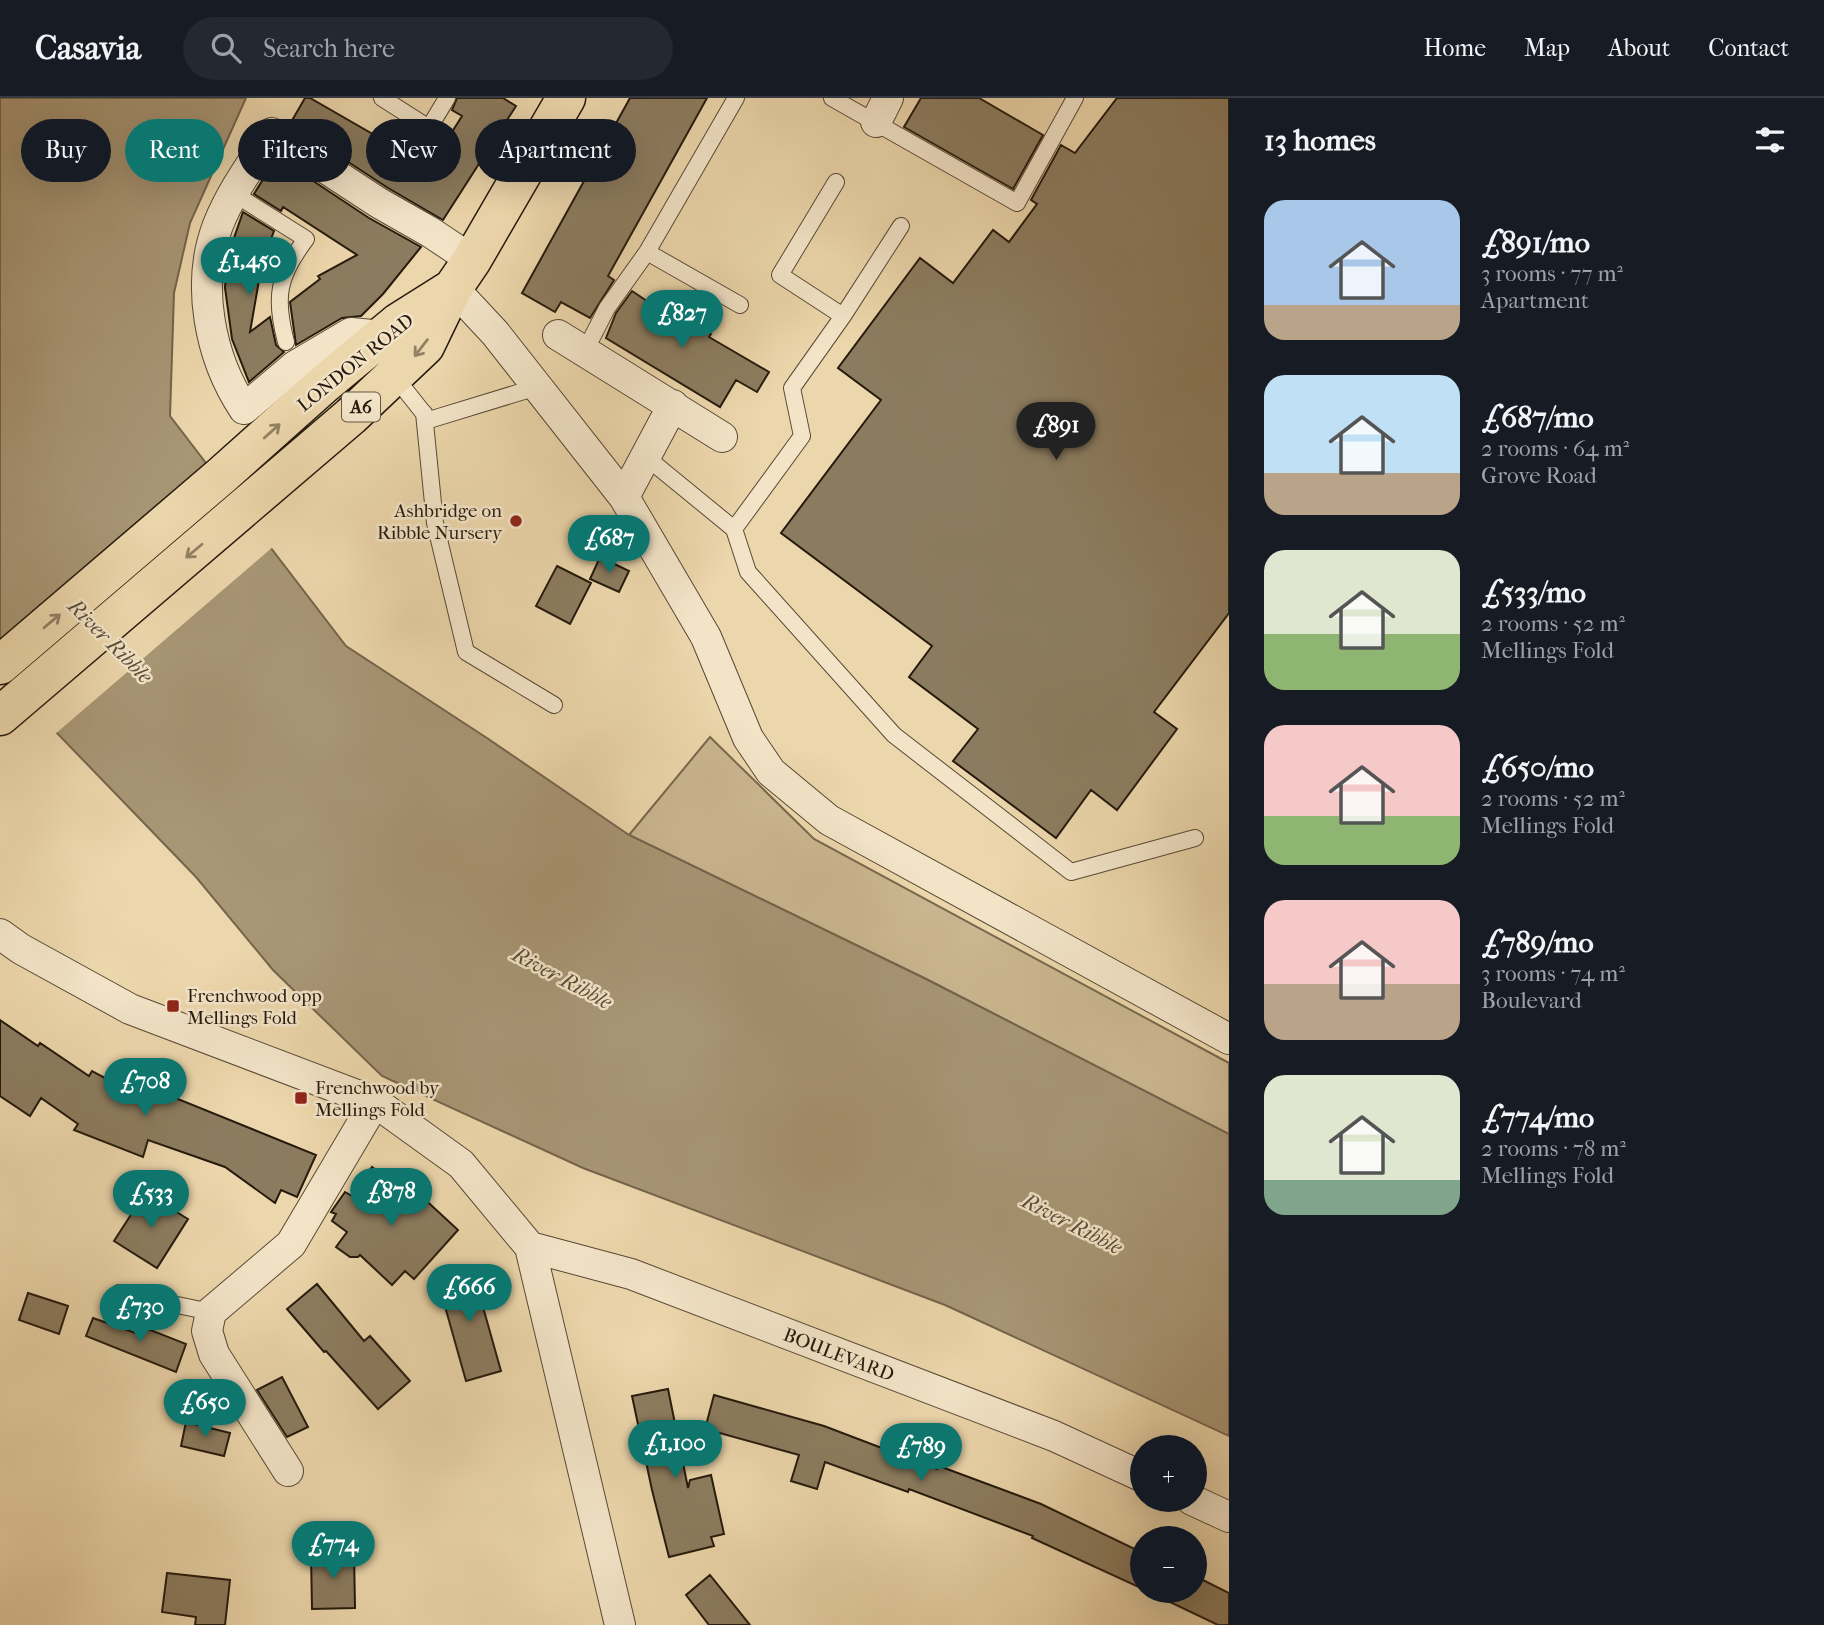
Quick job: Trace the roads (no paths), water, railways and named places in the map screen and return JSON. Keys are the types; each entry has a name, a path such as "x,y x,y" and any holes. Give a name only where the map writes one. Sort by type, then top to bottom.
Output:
{"highway":[{"name":"A6","path":"463,274 555,102"},
{"name":"LONDON ROAD","path":"0,665 324,384 463,274"},
{"name":"LONDON ROAD","path":"2,714 395,377 425,346 463,274"}],"street":[{"path":"383,335 351,333 295,366 244,409 233,392 216,349 208,298 211,248 233,193 272,133 379,203 430,232 463,274 495,333 624,497 706,637 748,738 771,772 829,820 1229,1039"},
{"path":"558,335 722,437"},
{"path":"624,497 673,405"},
{"path":"0,934 21,949 130,1009 374,1102 461,1164 530,1247 620,1625"},
{"path":"288,1471 214,1354 207,1331 211,1312 291,1244 374,1102"},
{"name":"BOULEVARD","path":"530,1247 631,1274 1054,1436 1130,1471"},
{"path":"1207,1507 1229,1517"}],"lane":[{"path":"382,98 429,128 447,98"},
{"path":"585,351 607,308 647,252 736,98"},
{"path":"832,98 882,110 1017,203 1075,98"},
{"path":"836,182 779,275 843,316"},
{"path":"233,193 306,239 289,261 278,292 286,342"},
{"path":"734,529 802,436 792,388 843,316 901,226"},
{"path":"647,252 740,305"},
{"path":"395,377 429,420 537,387"},
{"path":"424,413 435,523 466,652 554,705"},
{"path":"646,457 734,529 748,572 894,735 1071,872 1195,838"},
{"path":"119,1293 211,1312"}],"water":[{"name":"River Ribble","path":"0,98 246,98 224,147 224,119 125,119 125,182 208,182 190,223 174,293 170,416 346,646 629,835 926,979 1229,1134 1229,1436 945,1305 583,1168 382,1076 273,970 196,877 0,674"}],"place":[{"name":"Ashbridge on Ribble Nursery","path":"516,521"},
{"name":"Frenchwood opp Mellings Fold","path":"173,1006"},
{"name":"Frenchwood by Mellings Fold","path":"301,1098"}]}
